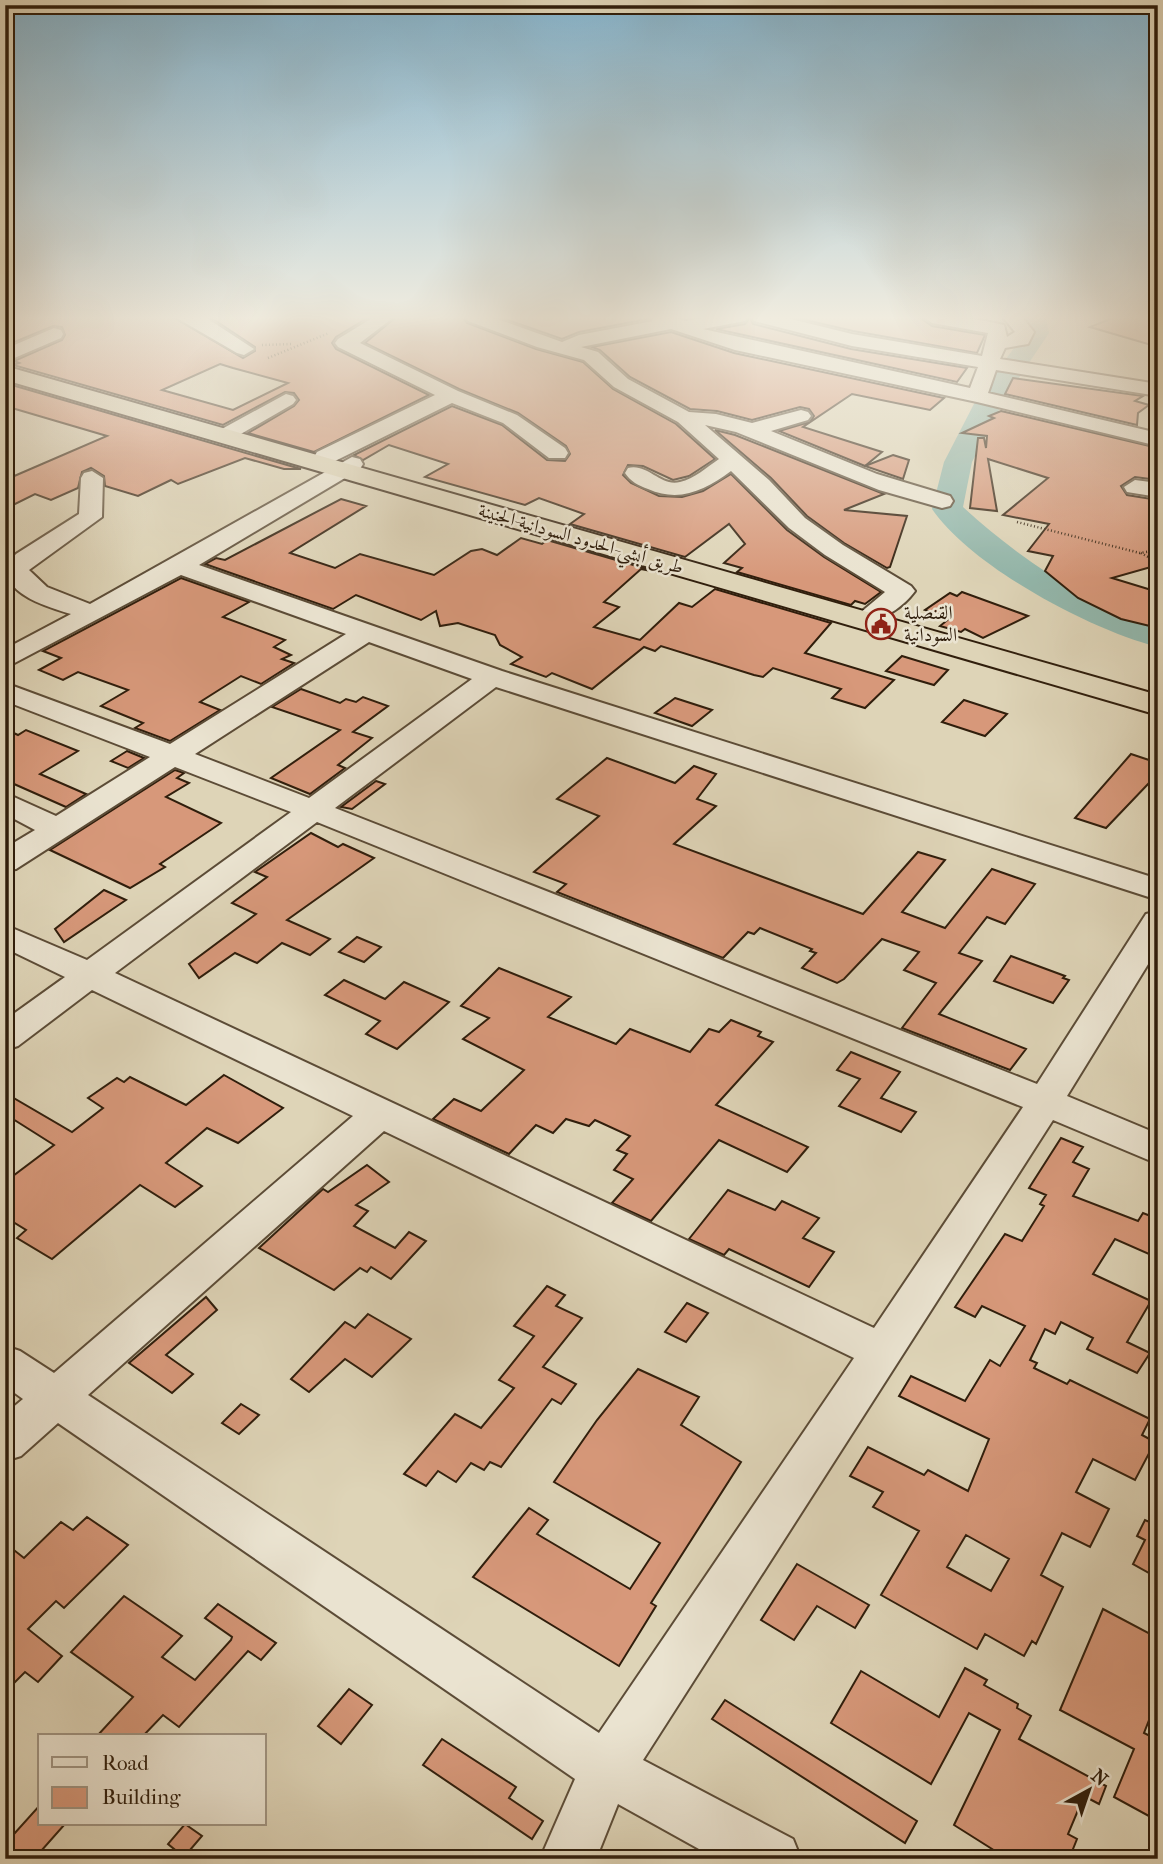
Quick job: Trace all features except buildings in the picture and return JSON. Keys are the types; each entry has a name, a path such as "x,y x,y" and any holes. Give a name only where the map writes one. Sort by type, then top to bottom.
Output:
{"highway":[{"name":"طريق أبشي-الحدود السودانية-الجنينة","path":"119,404 340,464 1158,705"},
{"path":"141,404 340,464"},
{"path":"693,567 873,613 1158,695"}],"street":[{"path":"231,430 279,404"},
{"path":"5,660 179,566 437,404"},
{"path":"475,404 510,418 556,453"},
{"path":"659,404 685,418 797,523 834,550 902,591 873,613"},
{"path":"1010,404 1158,440"},
{"path":"753,430 801,416"},
{"path":"685,418 705,417 753,430 902,492 942,501"},
{"path":"636,473 664,489 679,491 694,487 732,460"},
{"path":"90,612 41,595 22,582 16,570 25,559 90,517 92,478"},
{"path":"1135,487 1158,490"},
{"path":"179,566 492,677 1158,890"},
{"path":"5,862 368,631"},
{"path":"5,1038 492,677"},
{"path":"5,691 314,810 1046,1102 1158,1150"},
{"path":"5,802 55,828"},
{"path":"568,1859 606,1769 1046,1102 1158,921"},
{"path":"5,935 881,1351"},
{"path":"5,1442 379,1114"},
{"path":"5,1363 606,1769 773,1859"}],"path":[{"path":"1017,522 1140,552 1158,563"},
{"path":"1140,552 1158,550"}],"waterway":[{"path":"988,404 958,462 947,509 994,550 1045,586 1100,615 1158,637"}],"place":[{"name":"القنصلية السودانية","path":"881,624"}]}
